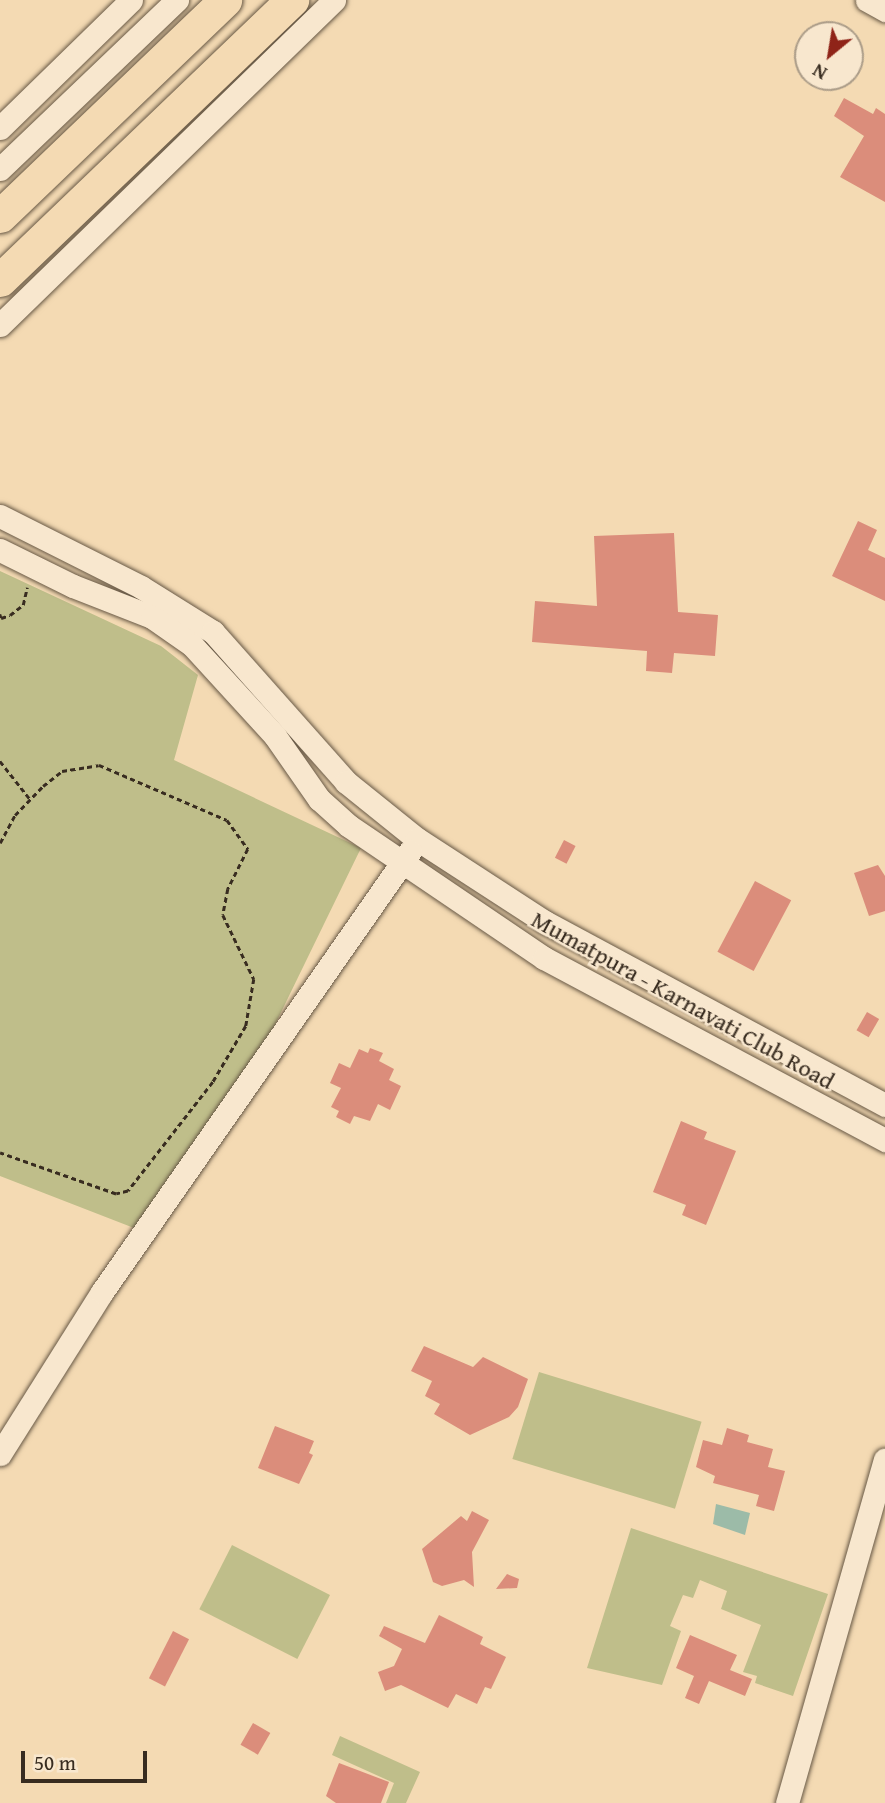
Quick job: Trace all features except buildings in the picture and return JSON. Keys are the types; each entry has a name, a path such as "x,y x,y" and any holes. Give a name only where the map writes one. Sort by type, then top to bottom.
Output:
{"highway":[{"path":"0,216 225,0"},
{"path":"0,280 292,0"}],"street":[{"path":"0,128 131,0"},
{"path":"0,169 177,0"},
{"path":"0,325 334,0"},
{"path":"867,0 885,10"},
{"name":"Mumatpura - Karnavati Club Road","path":"0,516 141,587 213,632 345,782 417,839 545,922 885,1105"},
{"name":"Mumatpura - Karnavati Club Road","path":"0,550 73,586 152,617 192,645 275,736 319,799 402,862 544,958 885,1140"},
{"path":"0,1454 102,1292 417,839"},
{"path":"787,1803 885,1460"}],"path":[{"path":"0,617 23,605 27,584"},
{"path":"1,764 30,799"},
{"path":"0,843 30,799 62,771 99,765 236,828 248,849 228,889 223,915 254,978 253,999 246,1026 213,1082 128,1191 116,1194 0,1153"}],"shaded area":[{"path":"0,571 161,646 198,675 174,760 361,848 269,1037 134,1228 0,1176"},
{"path":"539,1372 702,1422 675,1509 512,1459"},
{"path":"716,1504 750,1513 745,1535 713,1524"},
{"path":"631,1528 828,1594 793,1696 755,1683 757,1676 743,1672 761,1625 721,1609 727,1591 700,1580 693,1598 683,1595 670,1626 681,1631 662,1685 587,1668"},
{"path":"232,1545 330,1595 297,1659 199,1609"},
{"path":"340,1736 420,1772 406,1803 386,1803 394,1783 332,1755"}]}
